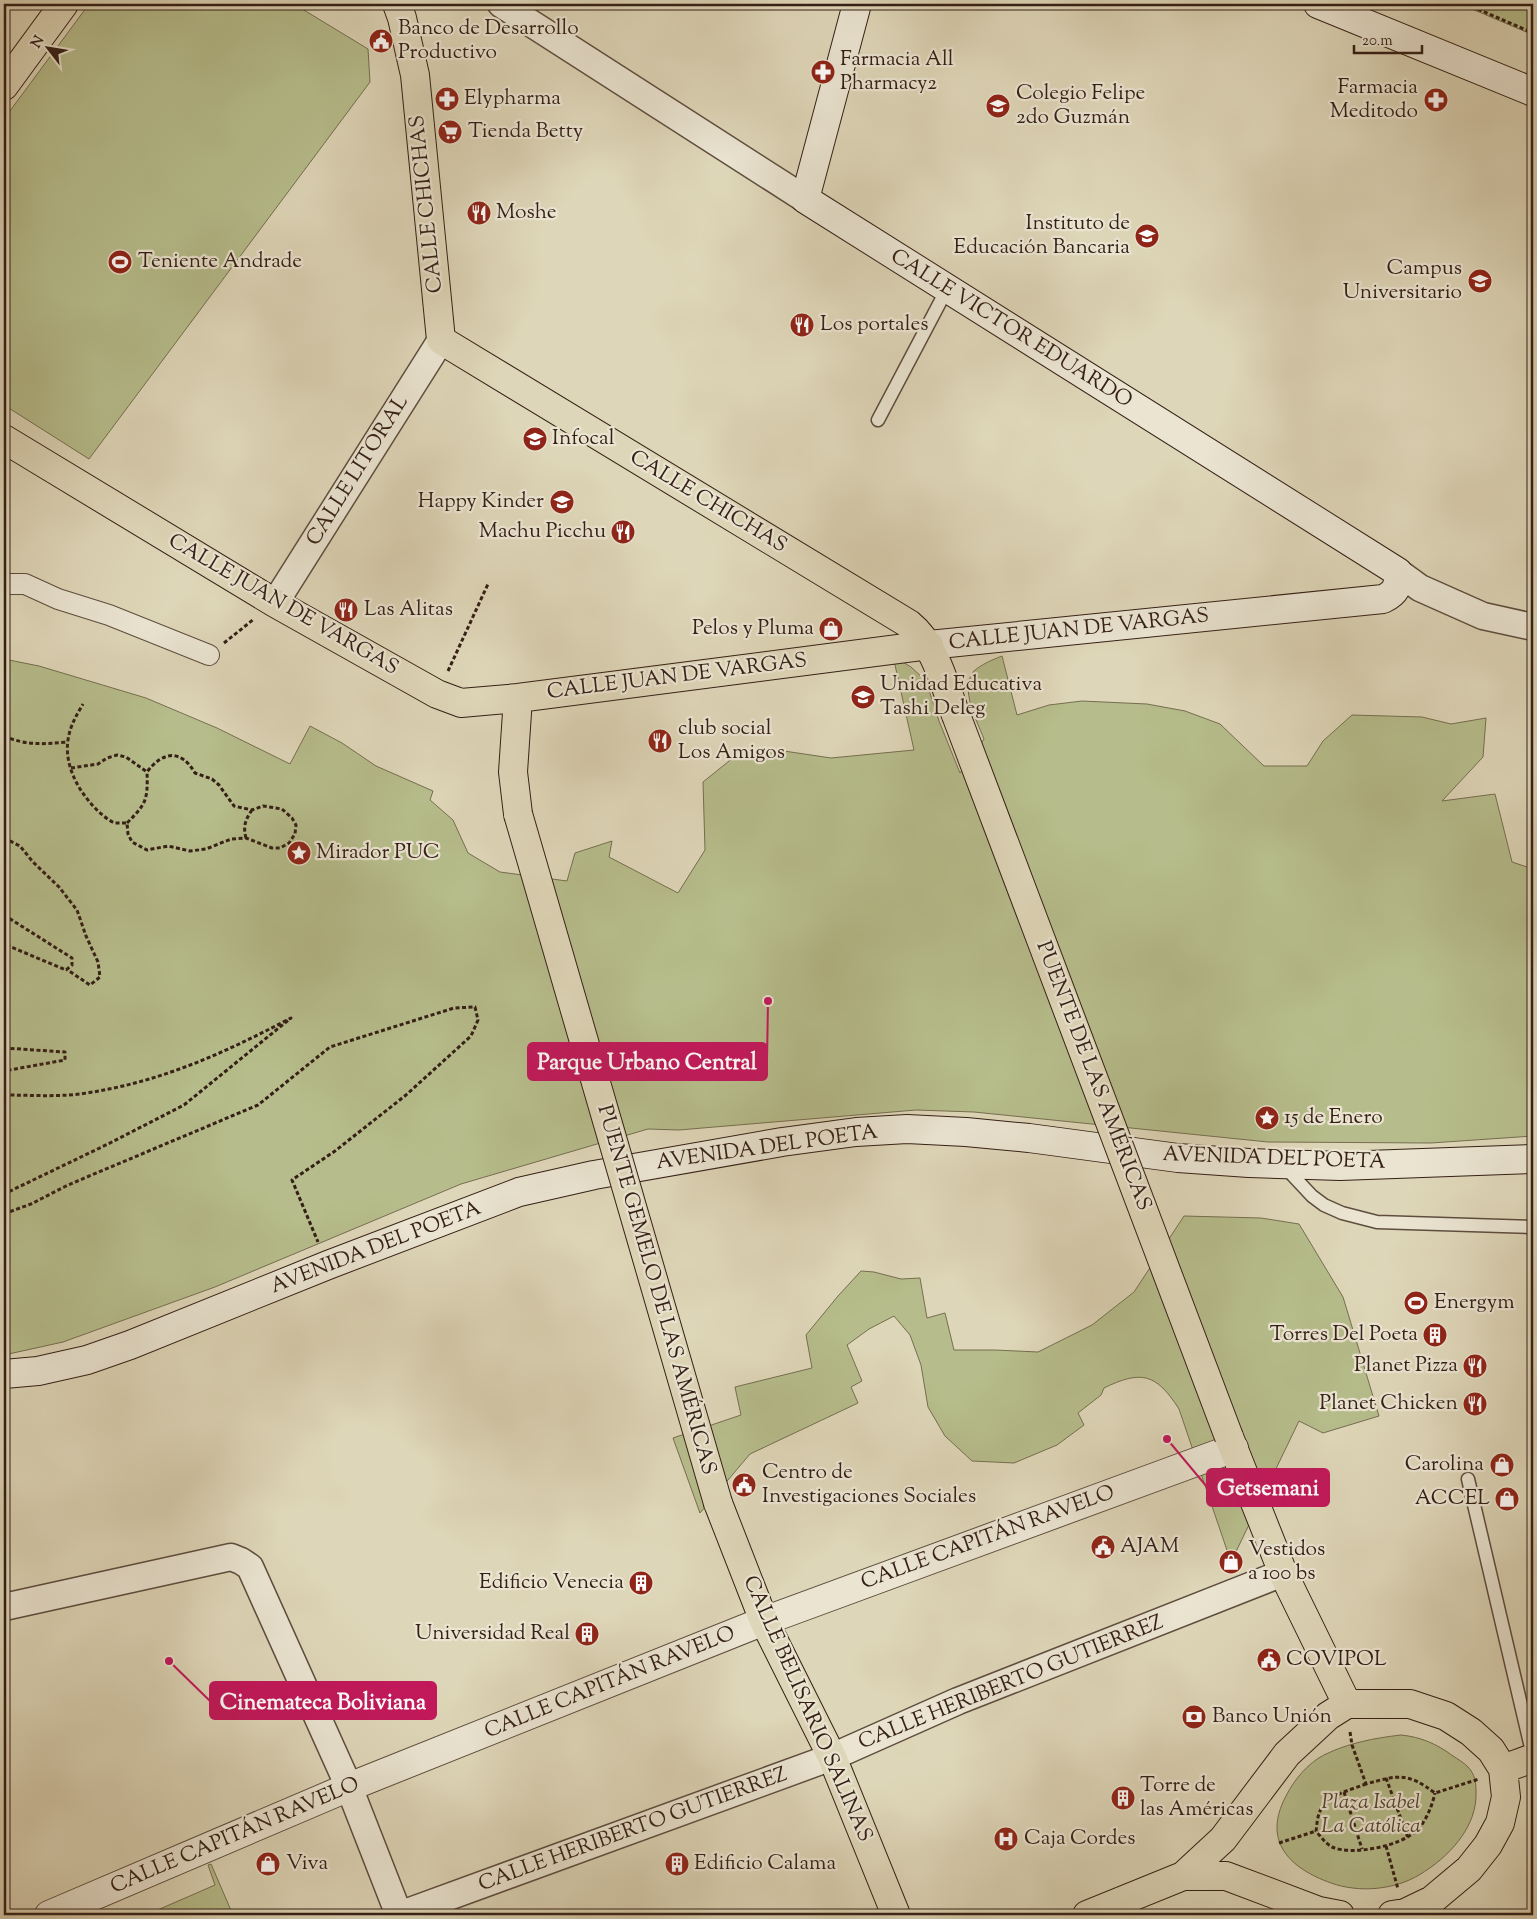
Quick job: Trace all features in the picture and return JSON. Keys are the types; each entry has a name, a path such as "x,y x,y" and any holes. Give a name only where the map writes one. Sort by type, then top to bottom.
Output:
{"main road":[{"path":"4,86 64,4"},
{"name":"CALLE CHICHAS","path":"397,4 415,75 440,340 909,624 919,632 929,645 956,715"},
{"path":"805,199 857,4"},
{"path":"1318,4 1533,92"},
{"name":"CALLE VICTOR EDUARDO","path":"805,199 1398,572"},
{"name":"CALLE JUAN DE VARGAS","path":"4,439 274,603 437,694 461,703 518,698 929,645 1383,599 1391,595 1396,589 1399,580 1398,572"},
{"name":"PUENTE GEMELO DE LAS AMÉRICAS","path":"518,698 513,772 518,814 718,1503"},
{"name":"PUENTE DE LAS AMÉRICAS","path":"956,715 1231,1443 1283,1573 1347,1704"},
{"name":"AVENIDA DEL POETA","path":"4,1374 38,1371 87,1360 130,1345 328,1265 519,1192 594,1176 782,1142 856,1132 907,1129 966,1132 1178,1158 1340,1166 1533,1159"},
{"name":"CALLE CAPITÁN RAVELO","path":"49,1915 349,1787 764,1620 1231,1443"},
{"name":"CALLE BELISARIO SALINAS","path":"718,1503 764,1620 832,1758 896,1915"},
{"path":"1087,1915 1183,1876 1223,1839 1287,1754 1328,1716 1347,1704 1410,1704 1446,1716 1471,1732 1491,1750 1503,1769 1506,1797 1500,1823 1488,1845 1469,1869 1427,1908 1392,1915"},
{"path":"1503,1769 1533,1757"},
{"path":"1183,1876 1226,1876 1311,1908 1340,1915"}],"street":[{"name":"CALLE VICTOR EDUARDO","path":"501,4 805,199"},
{"name":"CALLE LITORAL","path":"274,603 440,340"},
{"name":"CALLE VICTOR EDUARDO","path":"1398,572 1420,588 1483,616 1533,627"},
{"path":"4,584 25,584 58,599 109,615 209,655"},
{"path":"4,1607 230,1557 241,1560 250,1567 349,1787 399,1915"},
{"name":"CALLE HERIBERTO GUTIERREZ","path":"399,1915 832,1758 958,1701 1283,1573"}],"lane":[{"path":"878,420 947,289"},
{"path":"1281,1163 1304,1190 1324,1205 1342,1213 1377,1222 1533,1227"},
{"path":"1468,1478 1533,1757"}],"path":[{"path":"1466,4 1533,33"},
{"path":"437,694 488,584"},
{"path":"209,655 274,603"},
{"path":"83,704 72,724 68,742 71,768 78,786 92,805 114,822 127,824"},
{"path":"4,736 34,745 68,742"},
{"path":"171,755 178,757 187,761 195,773 204,775 219,785 234,806 252,810 263,806 282,809 292,818 296,825 295,834 289,843 280,848 272,848 246,838 231,839 206,849 190,851 168,846 147,850 132,842 128,834 127,824 140,810 148,795 147,772 161,757 171,755"},
{"path":"71,768 98,764 107,758 117,756 126,757 147,772"},
{"path":"246,838 244,830 246,819 252,810"},
{"path":"4,838 20,846 33,862 59,887 77,910 98,962 100,977 90,985 66,969 4,944"},
{"path":"4,915 72,958 72,965 66,969"},
{"path":"4,1210 9,1212 31,1204 68,1185 258,1105 330,1047 454,1008 475,1007 478,1020 471,1036 406,1095 335,1151 292,1180 328,1265"},
{"path":"4,1095 79,1094 147,1081 229,1050 291,1018 184,1105 4,1194"},
{"path":"4,1048 65,1052 65,1060 4,1071"},
{"path":"1352,1745 1366,1784"},
{"path":"1398,1776 1420,1782 1435,1793 1432,1805 1418,1830 1408,1838 1386,1846 1346,1851 1332,1846 1323,1840 1316,1831 1319,1813 1325,1803 1344,1792 1366,1784 1398,1776"},
{"path":"1386,1778 1408,1838"},
{"path":"1435,1793 1476,1781"},
{"path":"1344,1792 1362,1849"},
{"path":"1279,1842 1316,1831"},
{"path":"1386,1846 1397,1883"}],"green space":[{"name":"Teniente Andrade","path":"89,4 294,4 368,49 370,82 89,459 4,405 4,119"},
{"path":"1460,4 1533,4 1533,28 1531,34"},
{"path":"893,656 911,667 926,681 939,721 960,773 984,739 971,705 968,686 970,678 980,666 1002,656 1017,715 1049,705 1082,701 1147,704 1185,711 1220,724 1264,766 1307,766 1323,741 1352,715 1422,717 1451,724 1486,718 1483,757 1442,801 1495,794 1512,862 1533,869 1533,1136 1431,1143 1268,1142 974,1112 916,1110 679,1130 648,1129 461,1184 215,1287 63,1342 4,1355 4,659 39,666 146,698 217,728 290,764 310,726 342,743 376,766 433,791 430,800 453,820 468,853 500,872 567,881 575,853 612,841 609,857 678,893 705,850 703,782 739,753 784,751 831,758 914,750"},
{"path":"1184,1216 1261,1218 1299,1224 1343,1297 1379,1416 1323,1433 1299,1421 1231,1562 1179,1409 1163,1388 1155,1382 1147,1378 1138,1377 1117,1382 1104,1388 1101,1395 1078,1413 1084,1425 1057,1445 1014,1463 972,1461 945,1436 928,1407 921,1365 910,1335 894,1316 869,1329 847,1345 862,1381 851,1387 858,1403 750,1454 700,1513 673,1438 741,1415 735,1387 812,1368 806,1335 861,1271 874,1272 901,1279 920,1278 927,1318 945,1313 954,1350 1038,1352 1092,1325 1134,1292"},
{"name":"Plaza Isabel La Católica","path":"1401,1735 1422,1739 1441,1748 1465,1764 1474,1776 1476,1791 1472,1817 1459,1840 1430,1868 1409,1880 1388,1887 1365,1889 1342,1886 1316,1877 1292,1861 1284,1851 1279,1839 1277,1826 1279,1812 1286,1796 1302,1772 1318,1758 1343,1747 1372,1739"},
{"path":"211,1864 233,1915 146,1915 215,1885 208,1865"}],"place":[{"name":"Banco de Desarrollo Productivo","path":"381,41"},
{"name":"Farmacia All Pharmacy2","path":"823,72"},
{"name":"Elypharma","path":"447,99"},
{"name":"Farmacia Meditodo","path":"1436,100"},
{"name":"Colegio Felipe 2do Guzmán","path":"998,106"},
{"name":"Tienda Betty","path":"450,132"},
{"name":"Moshe","path":"479,213"},
{"name":"Instituto de Educación Bancaria","path":"1147,236"},
{"name":"Teniente Andrade","path":"120,262"},
{"name":"Campus Universitario","path":"1480,281"},
{"name":"Los portales","path":"802,325"},
{"name":"Infocal","path":"535,439"},
{"name":"Happy Kinder","path":"562,502"},
{"name":"Machu Picchu","path":"623,532"},
{"name":"Las Alitas","path":"346,610"},
{"name":"Pelos y Pluma","path":"831,629"},
{"name":"Unidad Educativa Tashi Deleg","path":"863,697"},
{"name":"club social Los Amigos","path":"660,741"},
{"name":"Mirador PUC","path":"299,853"},
{"name":"Parque Urbano Central","path":"768,1001"},
{"name":"15 de Enero","path":"1267,1118"},
{"name":"Energym","path":"1416,1303"},
{"name":"Torres Del Poeta","path":"1435,1335"},
{"name":"Planet Pizza","path":"1475,1366"},
{"name":"Planet Chicken","path":"1475,1404"},
{"name":"Getsemani","path":"1167,1439"},
{"name":"Carolina","path":"1502,1465"},
{"name":"Centro de Investigaciones Sociales","path":"744,1485"},
{"name":"ACCEL","path":"1507,1499"},
{"name":"AJAM","path":"1103,1547"},
{"name":"Vestidos a 100 bs","path":"1231,1562"},
{"name":"Edificio Venecia","path":"641,1583"},
{"name":"Universidad Real","path":"587,1634"},
{"name":"COVIPOL","path":"1269,1660"},
{"name":"Cinemateca Boliviana","path":"169,1661"},
{"name":"Banco Unión","path":"1194,1717"},
{"name":"Torre de las Américas","path":"1123,1798"},
{"name":"Caja Cordes","path":"1006,1839"},
{"name":"Viva","path":"268,1864"},
{"name":"Edificio Calama","path":"677,1864"}]}
